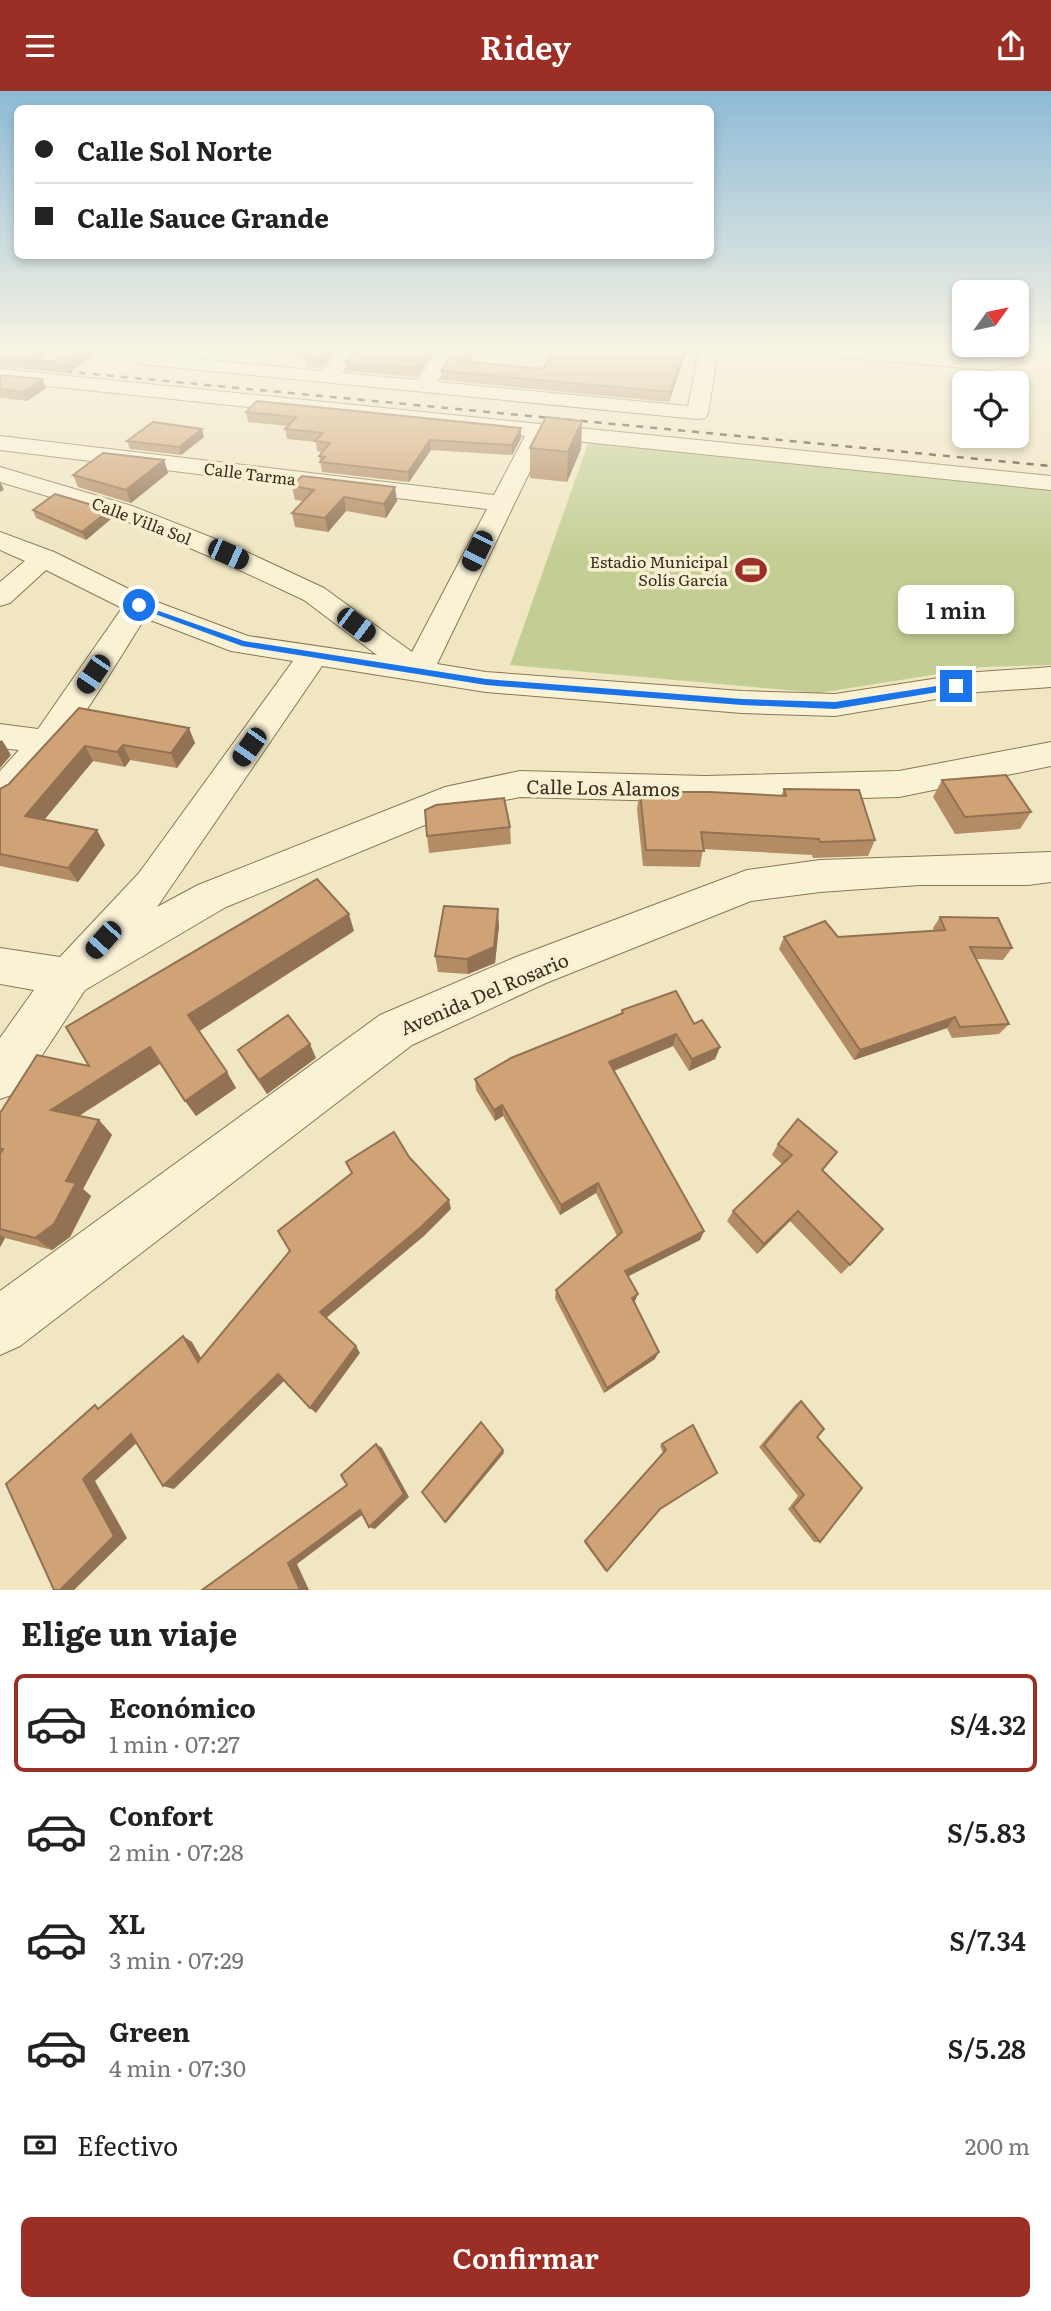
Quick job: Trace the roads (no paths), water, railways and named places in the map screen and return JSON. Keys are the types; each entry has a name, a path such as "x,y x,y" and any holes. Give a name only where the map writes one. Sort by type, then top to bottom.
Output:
{"street":[{"path":"411,417 1051,483"},
{"path":"418,671 539,430"},
{"name":"Calle Tarma","path":"0,443 500,503"},
{"name":"Calle Villa Sol","path":"0,474 123,511 228,554 314,594 418,671"},
{"path":"0,540 44,558 139,605 242,644 486,682 742,702 835,705 978,682 1051,677"},
{"path":"0,597 44,558"},
{"path":"0,794 47,742 139,605"},
{"path":"0,1077 69,977 153,884 313,656"},
{"path":"0,736 47,742"},
{"name":"Calle Los Alamos","path":"69,977 212,896 458,796 520,784 705,789 899,784 1051,754"},
{"name":"Avenida Del Rosario","path":"0,1326 396,1030 519,976 747,886 845,874 1051,867"},
{"path":"0,966 69,977"}],"railway":[{"path":"540,417 1051,466"}],"place":[{"name":"Estadio Municipal Solís García","path":"751,570"}]}
